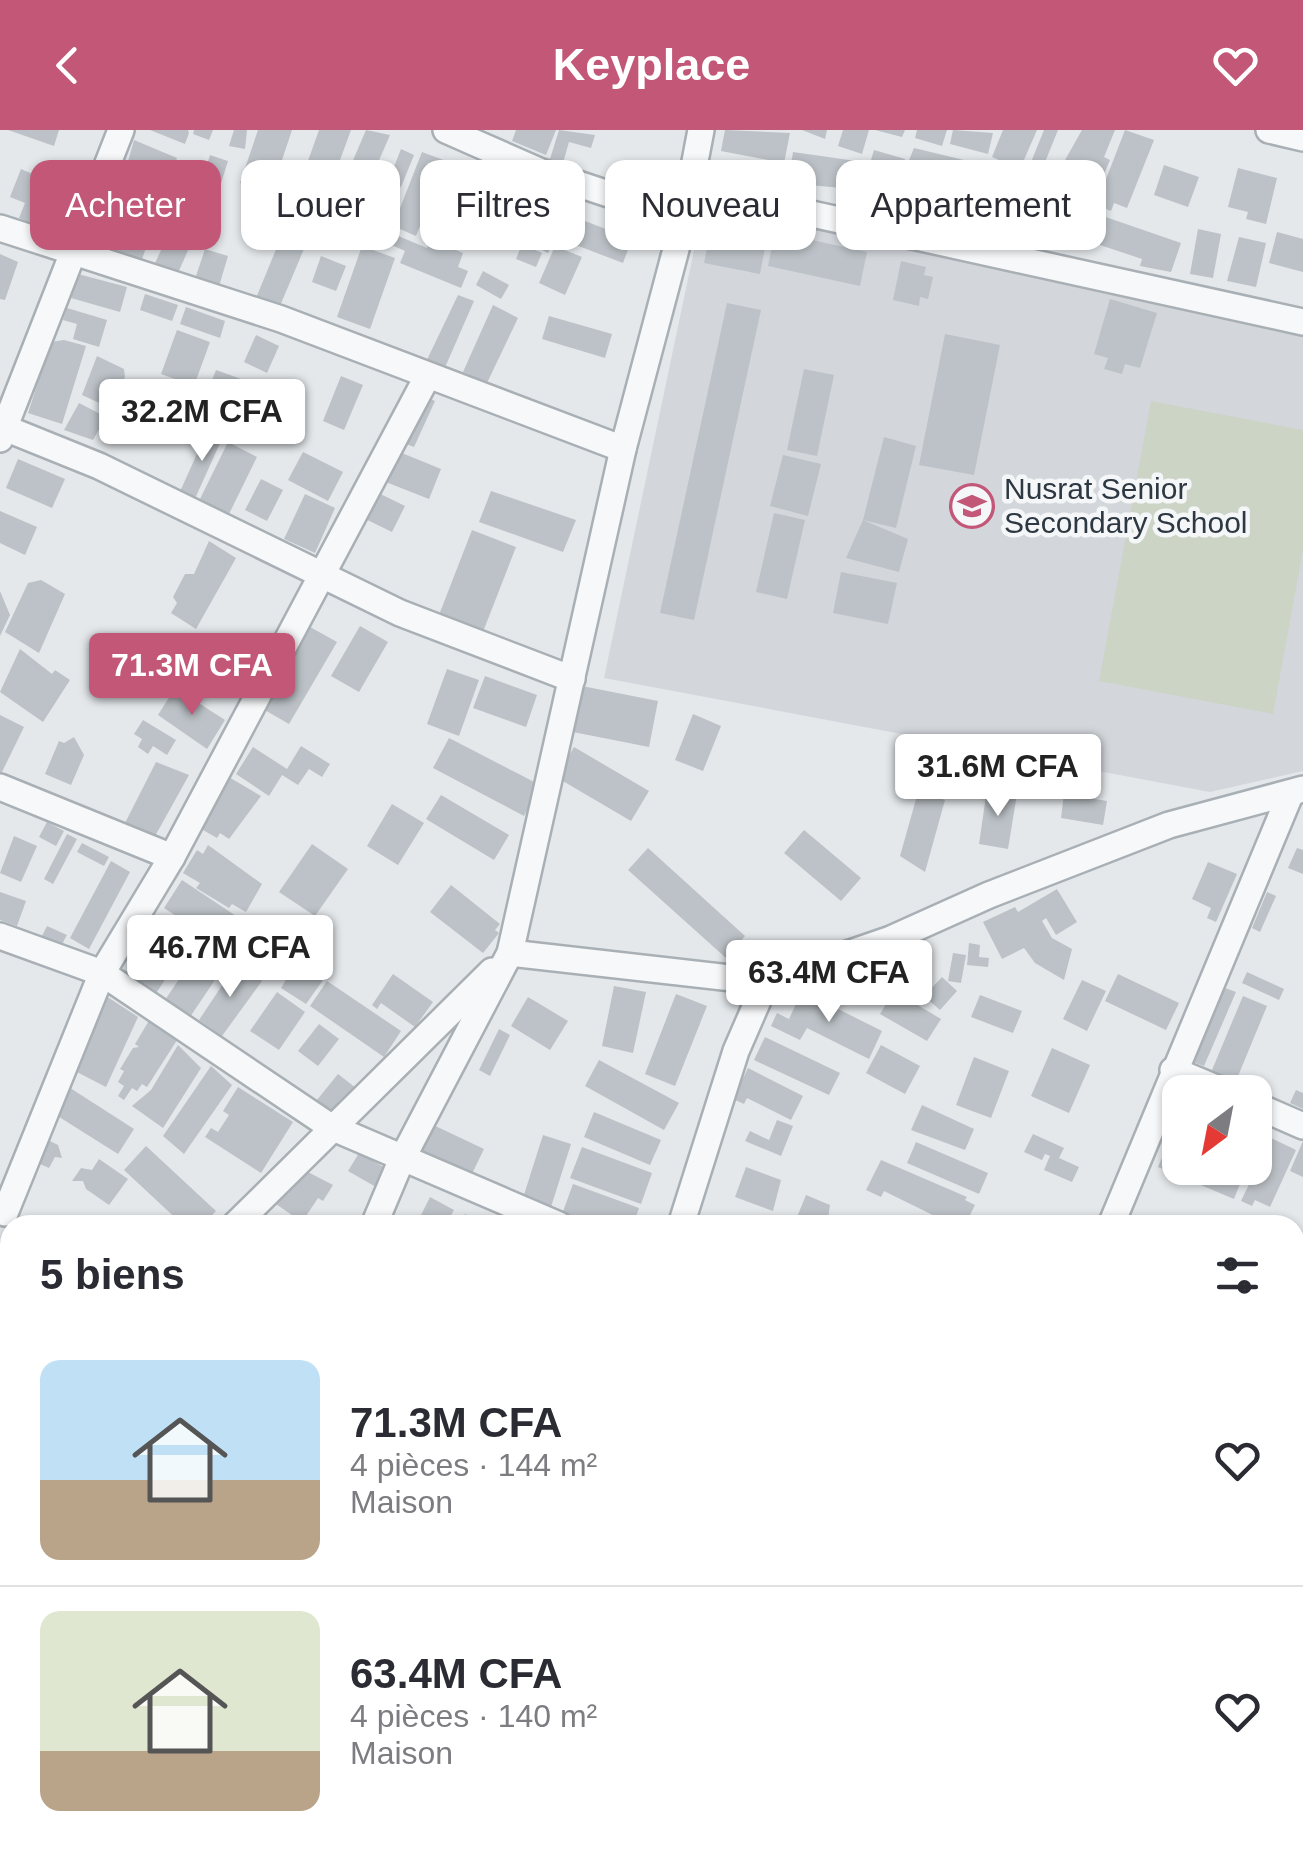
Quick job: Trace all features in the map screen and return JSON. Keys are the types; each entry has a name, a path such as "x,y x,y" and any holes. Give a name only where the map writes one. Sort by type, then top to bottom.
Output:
{"street":[{"path":"121,130 2,431 100,466 400,613 572,679"},
{"path":"446,130 538,172 605,194"},
{"path":"695,160 702,130"},
{"path":"1269,130 1303,138"},
{"path":"816,216 1303,322"},
{"path":"0,228 281,319 623,449"},
{"path":"378,1215 401,1161 510,953 623,449 676,250"},
{"path":"8,1215 102,973 172,858 427,377"},
{"path":"0,787 172,858"},
{"path":"510,953 766,982 891,940 989,895 1169,825 1296,792"},
{"path":"1115,1215 1296,792"},
{"path":"0,936 102,973 331,1128 534,1215"},
{"path":"245,1215 510,953"},
{"path":"684,1215 736,1051 766,982"},
{"path":"1174,1070 1186,1075"},
{"path":"1272,1112 1303,1126"}],"shaded area":[{"name":"Nusrat Senior Secondary School","path":"816,227 836,232 836,250 919,250 1303,334 1303,771 1210,792 604,678 694,250 816,250"},
{"path":"1151,401 1303,430 1303,550 1273,714 1099,681"}],"building":[{"path":"8,130 59,130 54,146"},
{"path":"150,130 188,130 189,133 185,144"},
{"path":"194,130 213,130 209,140 193,134"},
{"path":"234,130 247,130 245,149 229,146"},
{"path":"258,130 292,130 282,160 248,160"},
{"path":"319,130 351,130 340,160 308,160"},
{"path":"366,130 390,135 379,160 353,160"},
{"path":"516,130 556,130 546,155 512,141"},
{"path":"559,130 595,135 591,148 569,142 564,160 550,159"},
{"path":"725,130 790,133 785,160 721,151"},
{"path":"802,130 827,130 825,139"},
{"path":"843,130 869,130 862,154 838,146"},
{"path":"875,130 905,130 902,137"},
{"path":"917,130 947,130 942,146 915,138"},
{"path":"953,130 993,133 988,154 950,144"},
{"path":"1003,130 1037,130 1024,160 992,157"},
{"path":"1044,130 1058,130 1046,160 1032,160"},
{"path":"1082,130 1115,130 1104,157 1110,160 1106,169 1106,160 1065,160"},
{"path":"1125,130 1154,140 1127,208 1114,203 1111,211 1106,209 1106,179"},
{"path":"134,140 177,158 176,160 128,160"},
{"path":"914,148 964,160 909,160"},
{"path":"401,149 414,155 401,187 400,160 397,160"},
{"path":"874,150 905,159 905,160 871,160"},
{"path":"422,152 443,160 420,160 420,226 416,236 400,229 400,208"},
{"path":"793,152 849,160 836,160 836,188 816,186 816,160 792,160"},
{"path":"210,155 228,161 221,184 221,160 208,160"},
{"path":"1164,165 1199,177 1188,207 1154,195"},
{"path":"1238,168 1277,178 1266,224 1246,219 1248,212 1228,207"},
{"path":"21,169 30,173 30,223 19,218 25,203 10,197"},
{"path":"1106,217 1181,243 1171,272 1140,266 1142,259 1106,247"},
{"path":"585,221 605,229 605,250 628,250 623,263 585,248"},
{"path":"1198,229 1221,234 1213,278 1190,274"},
{"path":"1277,232 1303,239 1303,272 1269,263"},
{"path":"400,237 420,245 420,250 463,253 458,267 468,271 461,288 400,263 405,251 400,249"},
{"path":"1239,237 1266,243 1256,287 1227,281"},
{"path":"816,241 836,245 836,250 867,252 860,286 768,266 771,250 816,250"},
{"path":"99,250 145,250 140,265"},
{"path":"161,250 188,250 178,273 155,263"},
{"path":"205,250 228,256 217,293 193,285"},
{"path":"276,250 304,250 277,313 254,303"},
{"path":"361,250 395,258 370,329 337,317"},
{"path":"520,250 542,253 536,267 516,259"},
{"path":"553,250 582,257 565,295 539,283"},
{"path":"707,250 765,250 760,274 704,263"},
{"path":"0,254 18,262 5,300 0,299"},
{"path":"321,256 346,266 336,291 312,282"},
{"path":"901,261 926,267 924,275 933,277 928,299 920,297 919,306 893,300"},
{"path":"483,271 509,285 501,299 476,285"},
{"path":"78,274 127,287 120,312 71,298"},
{"path":"145,294 178,305 172,321 140,310"},
{"path":"458,295 474,301 443,372 425,364"},
{"path":"1110,299 1157,313 1140,368 1125,364 1122,374 1104,369 1108,358 1094,354"},
{"path":"727,303 761,310 694,620 660,613"},
{"path":"493,305 518,318 487,383 463,372"},
{"path":"186,307 225,321 220,338 180,324"},
{"path":"67,308 107,320 99,347 73,339 77,324 63,320"},
{"path":"549,316 612,334 605,358 542,339"},
{"path":"177,330 210,342 194,386 161,374"},
{"path":"945,334 1000,345 974,475 919,465"},
{"path":"256,335 279,346 267,373 244,362"},
{"path":"64,340 86,346 62,424 28,413 51,342"},
{"path":"97,356 124,369 125,377 110,408 82,395"},
{"path":"804,369 834,375 817,456 787,450"},
{"path":"216,370 261,386 252,410 207,393"},
{"path":"341,376 363,385 344,430 323,421"},
{"path":"408,389 435,401 414,447 388,437"},
{"path":"157,391 202,409 191,435 146,417"},
{"path":"79,403 106,417 93,440 64,430"},
{"path":"210,425 225,432 193,503 178,496"},
{"path":"884,437 916,446 896,528 863,520"},
{"path":"228,442 257,457 228,516 199,501"},
{"path":"380,444 441,469 429,499 368,475"},
{"path":"303,452 343,472 328,501 288,480"},
{"path":"783,455 821,464 808,516 770,506"},
{"path":"18,459 65,479 52,508 6,488"},
{"path":"261,479 283,490 267,521 245,510"},
{"path":"364,486 405,506 392,532 351,512"},
{"path":"491,491 576,520 563,552 479,522"},
{"path":"305,494 335,508 315,553 284,539"},
{"path":"0,511 37,527 25,555 0,543"},
{"path":"774,513 805,520 787,599 756,592"},
{"path":"863,520 908,539 899,572 846,558"},
{"path":"472,530 516,547 481,637 437,620"},
{"path":"209,541 236,558 196,629 171,613 177,603 173,597 185,574 194,574"},
{"path":"841,572 897,583 888,624 833,613"},
{"path":"41,580 65,594 39,653 5,632 28,583"},
{"path":"0,591 10,615 0,636"},
{"path":"360,626 388,642 359,692 331,676"},
{"path":"310,627 337,642 289,724 263,709"},
{"path":"20,649 52,674 55,670 70,680 43,722 0,692"},
{"path":"447,669 479,680 459,736 427,724"},
{"path":"485,676 537,695 526,727 473,708"},
{"path":"577,685 658,701 649,747 568,731"},
{"path":"175,688 225,720 207,749 158,715"},
{"path":"693,714 721,726 703,771 675,760"},
{"path":"0,715 24,727 0,776"},
{"path":"143,720 176,740 167,755 153,746 148,754 138,747 142,739 134,734"},
{"path":"74,737 84,755 71,785 45,774 59,741 64,743"},
{"path":"449,738 540,785 524,816 433,768"},
{"path":"301,746 330,764 322,777 309,769 298,785 282,775 269,796 236,774 253,747 287,769"},
{"path":"574,747 649,791 631,821 556,777"},
{"path":"156,762 189,775 154,838 139,835 125,823"},
{"path":"227,776 261,796 229,839 220,833 217,838 196,826"},
{"path":"1002,778 1022,781 1021,789 999,787"},
{"path":"987,789 1017,794 1008,849 979,844"},
{"path":"918,792 945,800 925,872 900,856"},
{"path":"1064,794 1107,801 1103,825 1061,818"},
{"path":"441,795 509,835 494,860 426,819"},
{"path":"392,804 424,823 398,865 367,846"},
{"path":"47,822 64,831 56,846 39,837"},
{"path":"804,830 861,878 841,901 784,853"},
{"path":"67,834 77,839 53,884 44,879"},
{"path":"14,836 37,846 21,882 0,873"},
{"path":"82,843 109,857 104,866 77,852"},
{"path":"312,844 348,869 315,916 279,892"},
{"path":"208,845 262,884 246,912 232,904 229,908 196,888 200,883 183,873 197,850 203,854"},
{"path":"648,848 745,936 726,958 628,870"},
{"path":"1297,848 1303,850 1303,874 1288,868"},
{"path":"111,861 130,872 89,949 70,938"},
{"path":"1208,862 1237,874 1216,922 1207,918 1211,908 1192,899"},
{"path":"182,880 287,950 268,977 164,908"},
{"path":"451,885 500,924 495,930 499,933 483,953 430,912"},
{"path":"1057,889 1077,922 1056,935 1046,918 1042,921 1052,938 1072,949 1064,980 1035,963 1024,948 1002,959 983,922 1015,907 1018,912"},
{"path":"0,892 26,901 17,926 0,920"},
{"path":"1267,892 1276,896 1260,932 1252,928"},
{"path":"173,923 189,942 157,992 142,988 132,977 164,925"},
{"path":"47,926 67,935 61,946 42,936"},
{"path":"969,943 980,945 979,957 989,958 988,967 967,965"},
{"path":"202,945 216,950 227,962 190,1017 175,1012 165,1000"},
{"path":"306,947 333,966 306,1004 281,988"},
{"path":"953,953 966,955 961,983 948,981"},
{"path":"237,963 262,981 222,1036 199,1020"},
{"path":"863,969 872,982 844,1000 835,987"},
{"path":"1247,972 1284,989 1279,1000 1242,983"},
{"path":"393,974 433,1002 415,1027 381,1003 377,1009 372,1005"},
{"path":"1118,974 1179,1003 1166,1030 1105,1001"},
{"path":"942,977 957,991 940,1010 924,996"},
{"path":"1082,980 1106,991 1087,1031 1063,1019"},
{"path":"327,981 401,1031 384,1057 310,1006"},
{"path":"614,986 646,992 633,1053 602,1046"},
{"path":"1225,988 1236,992 1204,1066 1193,1062"},
{"path":"802,991 882,1031 869,1059 807,1028 800,1040 771,1026 777,1013 789,1019"},
{"path":"894,991 941,1019 927,1041 880,1014"},
{"path":"277,992 305,1012 279,1050 250,1031"},
{"path":"676,994 707,1006 675,1086 645,1074"},
{"path":"980,995 1022,1011 1013,1033 971,1017"},
{"path":"106,996 138,1017 106,1087 73,1070"},
{"path":"1243,996 1267,1006 1238,1075 1212,1070"},
{"path":"528,997 568,1021 550,1050 511,1026"},
{"path":"150,1019 179,1037 147,1087 142,1084 137,1091 132,1088 124,1100 118,1096 124,1086 118,1082 124,1071 120,1069 133,1048 139,1047 135,1044"},
{"path":"319,1024 339,1039 318,1066 298,1051"},
{"path":"499,1029 510,1035 490,1076 479,1070"},
{"path":"765,1037 840,1073 829,1095 754,1060"},
{"path":"178,1045 201,1068 163,1128 132,1106 151,1090"},
{"path":"881,1045 920,1066 905,1094 866,1073"},
{"path":"1052,1048 1090,1065 1069,1113 1031,1096"},
{"path":"974,1057 1009,1071 991,1118 956,1105"},
{"path":"599,1060 679,1103 664,1130 585,1086"},
{"path":"211,1066 232,1085 184,1154 163,1136"},
{"path":"748,1068 803,1096 791,1120 747,1098 744,1104 733,1099"},
{"path":"338,1074 356,1088 335,1115 317,1100"},
{"path":"53,1077 134,1129 118,1154 37,1103"},
{"path":"238,1087 293,1122 261,1173 205,1137 211,1128 218,1132 229,1115 223,1111"},
{"path":"1296,1090 1303,1093 1303,1109 1290,1103"},
{"path":"922,1105 974,1129 965,1150 911,1130"},
{"path":"594,1112 661,1140 650,1165 584,1137"},
{"path":"777,1120 793,1126 781,1156 745,1141 750,1131 769,1140"},
{"path":"427,1122 484,1149 468,1182 406,1154"},
{"path":"1033,1134 1064,1148 1059,1158 1079,1167 1072,1182 1044,1170 1050,1156 1045,1154 1042,1160 1024,1152"},
{"path":"543,1135 571,1144 550,1210 522,1201"},
{"path":"42,1137 58,1145 62,1158 55,1157 49,1168 31,1160"},
{"path":"1272,1138 1296,1150 1270,1207 1255,1200 1252,1206 1241,1201 1249,1185 1272,1185"},
{"path":"1303,1141 1303,1177 1290,1171"},
{"path":"916,1142 988,1173 979,1194 907,1163"},
{"path":"146,1146 216,1211 212,1215 172,1215 124,1170"},
{"path":"582,1147 652,1173 641,1204 570,1178"},
{"path":"359,1153 387,1169 376,1187 348,1171"},
{"path":"99,1159 128,1179 109,1205 86,1189 83,1181 72,1181 81,1168 92,1170"},
{"path":"881,1160 967,1197 965,1200 975,1205 970,1215 933,1215 884,1191 881,1197 866,1190"},
{"path":"746,1167 781,1180 773,1211 735,1197"},
{"path":"304,1170 333,1185 323,1201 318,1198 307,1215 292,1215 273,1202 281,1190 288,1194"},
{"path":"573,1184 639,1208 637,1215 562,1215"},
{"path":"1201,1185 1240,1185 1234,1199"},
{"path":"806,1195 830,1205 828,1215 798,1215"},
{"path":"430,1197 454,1210 451,1215 421,1215"}],"place":[{"name":"Nusrat Senior Secondary School","path":"972,506"}]}
